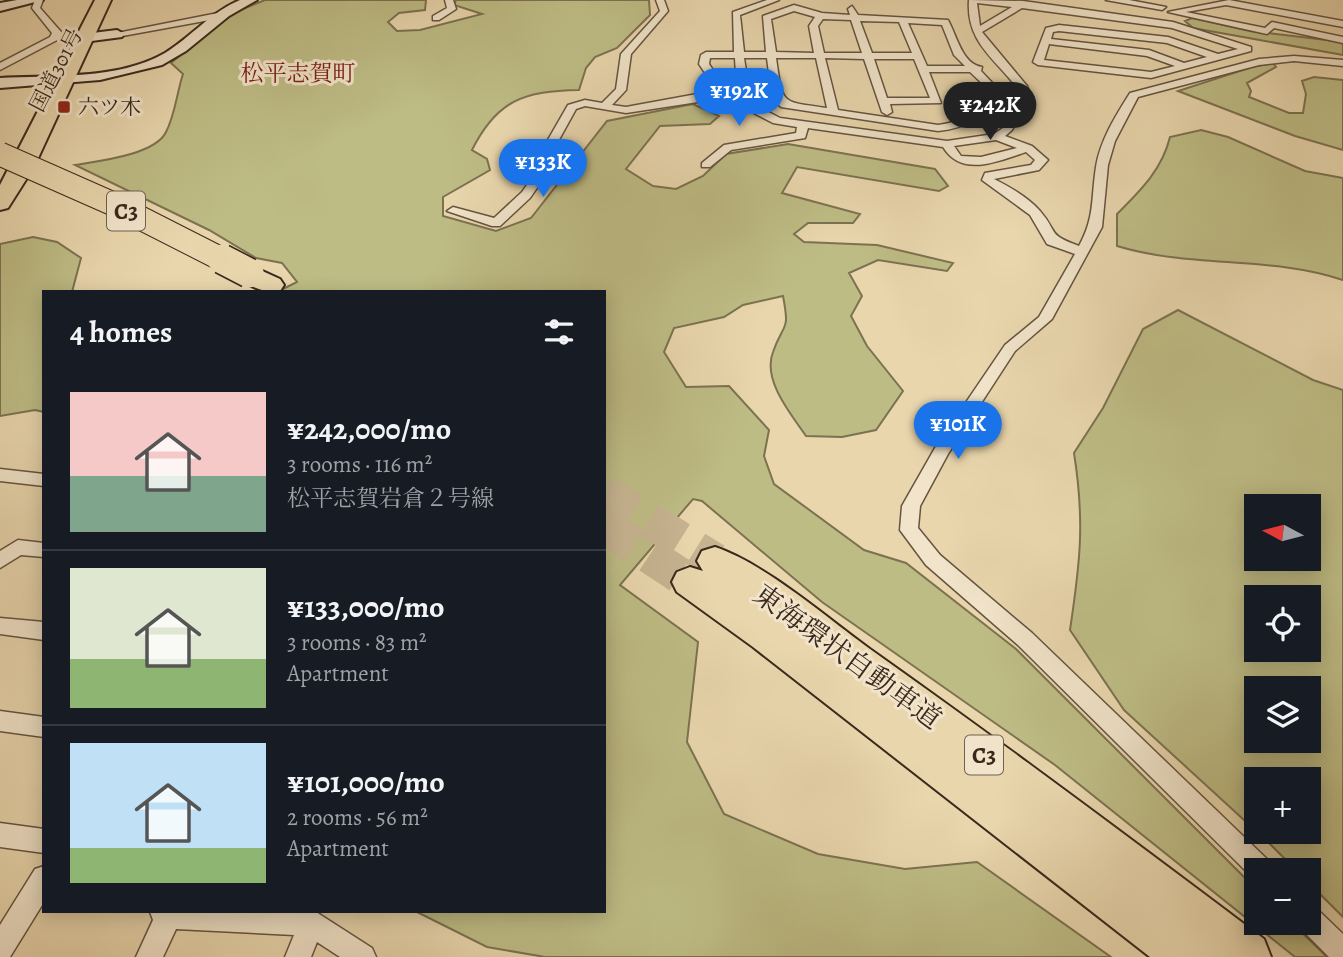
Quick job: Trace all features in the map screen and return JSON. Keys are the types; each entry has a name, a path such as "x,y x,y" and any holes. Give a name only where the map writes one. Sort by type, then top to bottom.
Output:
{"highway":[{"name":"国道301号","path":"4,175 57,78 93,0"},
{"name":"国道301号","path":"0,203 8,151 84,38 103,0"},
{"name":"C3","path":"8,151 111,203 248,284"},
{"name":"C3","path":"4,175 248,284"},
{"path":"0,208 4,175"},
{"name":"東海環状自動車道","path":"1191,957 767,635 703,572 761,591 995,763 1246,957"}],"street":[{"path":"0,7 38,0 36,8 57,33 54,39 0,67"},
{"path":"0,83 119,72 155,63 172,54 218,16 251,0"},
{"path":"436,18 452,9 449,0"},
{"path":"606,106 621,90 626,54 664,11 660,0"},
{"path":"775,0 736,14 742,94 746,105 777,121 947,144 997,137 1007,130 1026,97 1024,87 1002,67 978,30 970,13 974,0 1017,8 1173,25 1282,59 1343,63"},
{"path":"978,30 993,24 1031,0"},
{"path":"1110,0 1162,7"},
{"path":"1264,0 1279,5 1275,10"},
{"path":"1272,25 1267,31 1172,12 1225,1 1275,10 1343,40"},
{"path":"825,5 853,13 902,20 944,22 959,55 994,90 969,123 938,128 785,105 777,97 766,18 794,8 821,16 853,13 944,12"},
{"path":"1209,5 1343,31"},
{"path":"1186,8 1272,25 1343,24"},
{"path":"957,12 970,13"},
{"path":"853,13 885,101 889,119 881,134"},
{"path":"84,38 218,16"},
{"path":"821,16 813,26 833,112"},
{"path":"885,101 937,101 902,20"},
{"path":"1214,56 1168,40 1059,28 1049,30 1038,62 1151,75 1180,64 1248,49"},
{"path":"1045,41 1149,52 1180,64"},
{"path":"1113,48 1114,72"},
{"path":"453,211 496,223 526,195 544,169 539,153 549,147 572,107 585,103 626,110 698,99 712,94 718,85 704,64 706,55 917,56"},
{"path":"1248,858 1025,639 933,560 909,530 911,506 941,452 1010,348 1045,320 1096,227 1102,165 1109,141 1134,95 1173,88 1205,75 1282,59"},
{"path":"923,69 1002,67"},
{"path":"706,165 728,147 801,136 803,126"},
{"path":"997,137 1028,148 1042,160 1037,166 989,176 988,180 1007,190 1035,213 1052,241 1082,252"},
{"path":"947,144 957,159 963,161 994,158 1028,148"},
{"path":"0,475 42,480"},
{"path":"0,561 18,547 42,550"},
{"path":"0,626 42,631"},
{"path":"0,721 42,727"},
{"path":"0,835 42,841"},
{"path":"0,949 42,881"},
{"path":"149,957 166,914 312,923 363,957"},
{"path":"298,957 312,923"},
{"path":"1321,931 1343,952"}],"shaded area":[{"path":"265,0 426,0 425,10 399,13 388,22 397,31 420,30 482,14 454,5 456,0 649,0 650,15 617,48 595,57 586,68 579,90 528,96 502,109 472,150 487,159 490,170 443,197 443,216 496,231 531,218 607,121 693,104 719,116 710,124 660,126 626,169 653,186 676,189 703,176 726,154 788,144 935,169 948,186 939,191 797,167 782,193 860,214 853,223 808,223 794,234 804,242 877,245 953,263 947,271 878,260 849,273 862,296 851,316 867,346 903,391 876,430 842,437 806,436 793,418 771,374 773,352 786,322 783,296 743,305 724,317 674,328 664,352 686,387 729,386 769,430 764,456 774,484 864,550 906,563 1016,649 1244,877 1244,916 1055,765 822,602 702,501 693,499 620,585 698,642 687,742 724,814 818,854 905,869 977,862 1111,957 545,957 487,947 419,913 606,913 606,290 281,290 297,282 282,263 256,258 209,230 75,165 125,156 160,140 172,118 183,74 171,63 228,15"},
{"path":"1192,18 1250,31 1343,42 1343,55 1193,28 1185,21"},
{"path":"1273,63 1276,67 1247,83 1251,91 1249,97 1289,113 1303,113 1306,94 1302,81 1314,77 1343,80 1343,150 1295,136 1178,91 1252,67"},
{"path":"1201,130 1228,137 1305,171 1343,178 1343,280 1287,267 1174,258 1117,246 1117,214 1156,170 1170,137"},
{"path":"33,237 57,242 81,258 73,290 42,290 42,412 35,410 0,416 0,244"},
{"path":"1178,310 1313,380 1343,390 1343,917 1321,895 1321,858 1284,858 1270,844 1321,844 1321,767 1244,767 1244,820 1124,710 1070,630 1080,542 1074,453 1103,408 1143,329"},
{"path":"1268,935 1304,935 1327,957 1295,957"}],"tunnel":[{"path":"606,493 715,561"},
{"path":"606,527 690,582"}],"place":[{"name":"六ツ木","path":"64,107"}],"district":[{"name":"松平志賀町","path":"298,73"}]}
